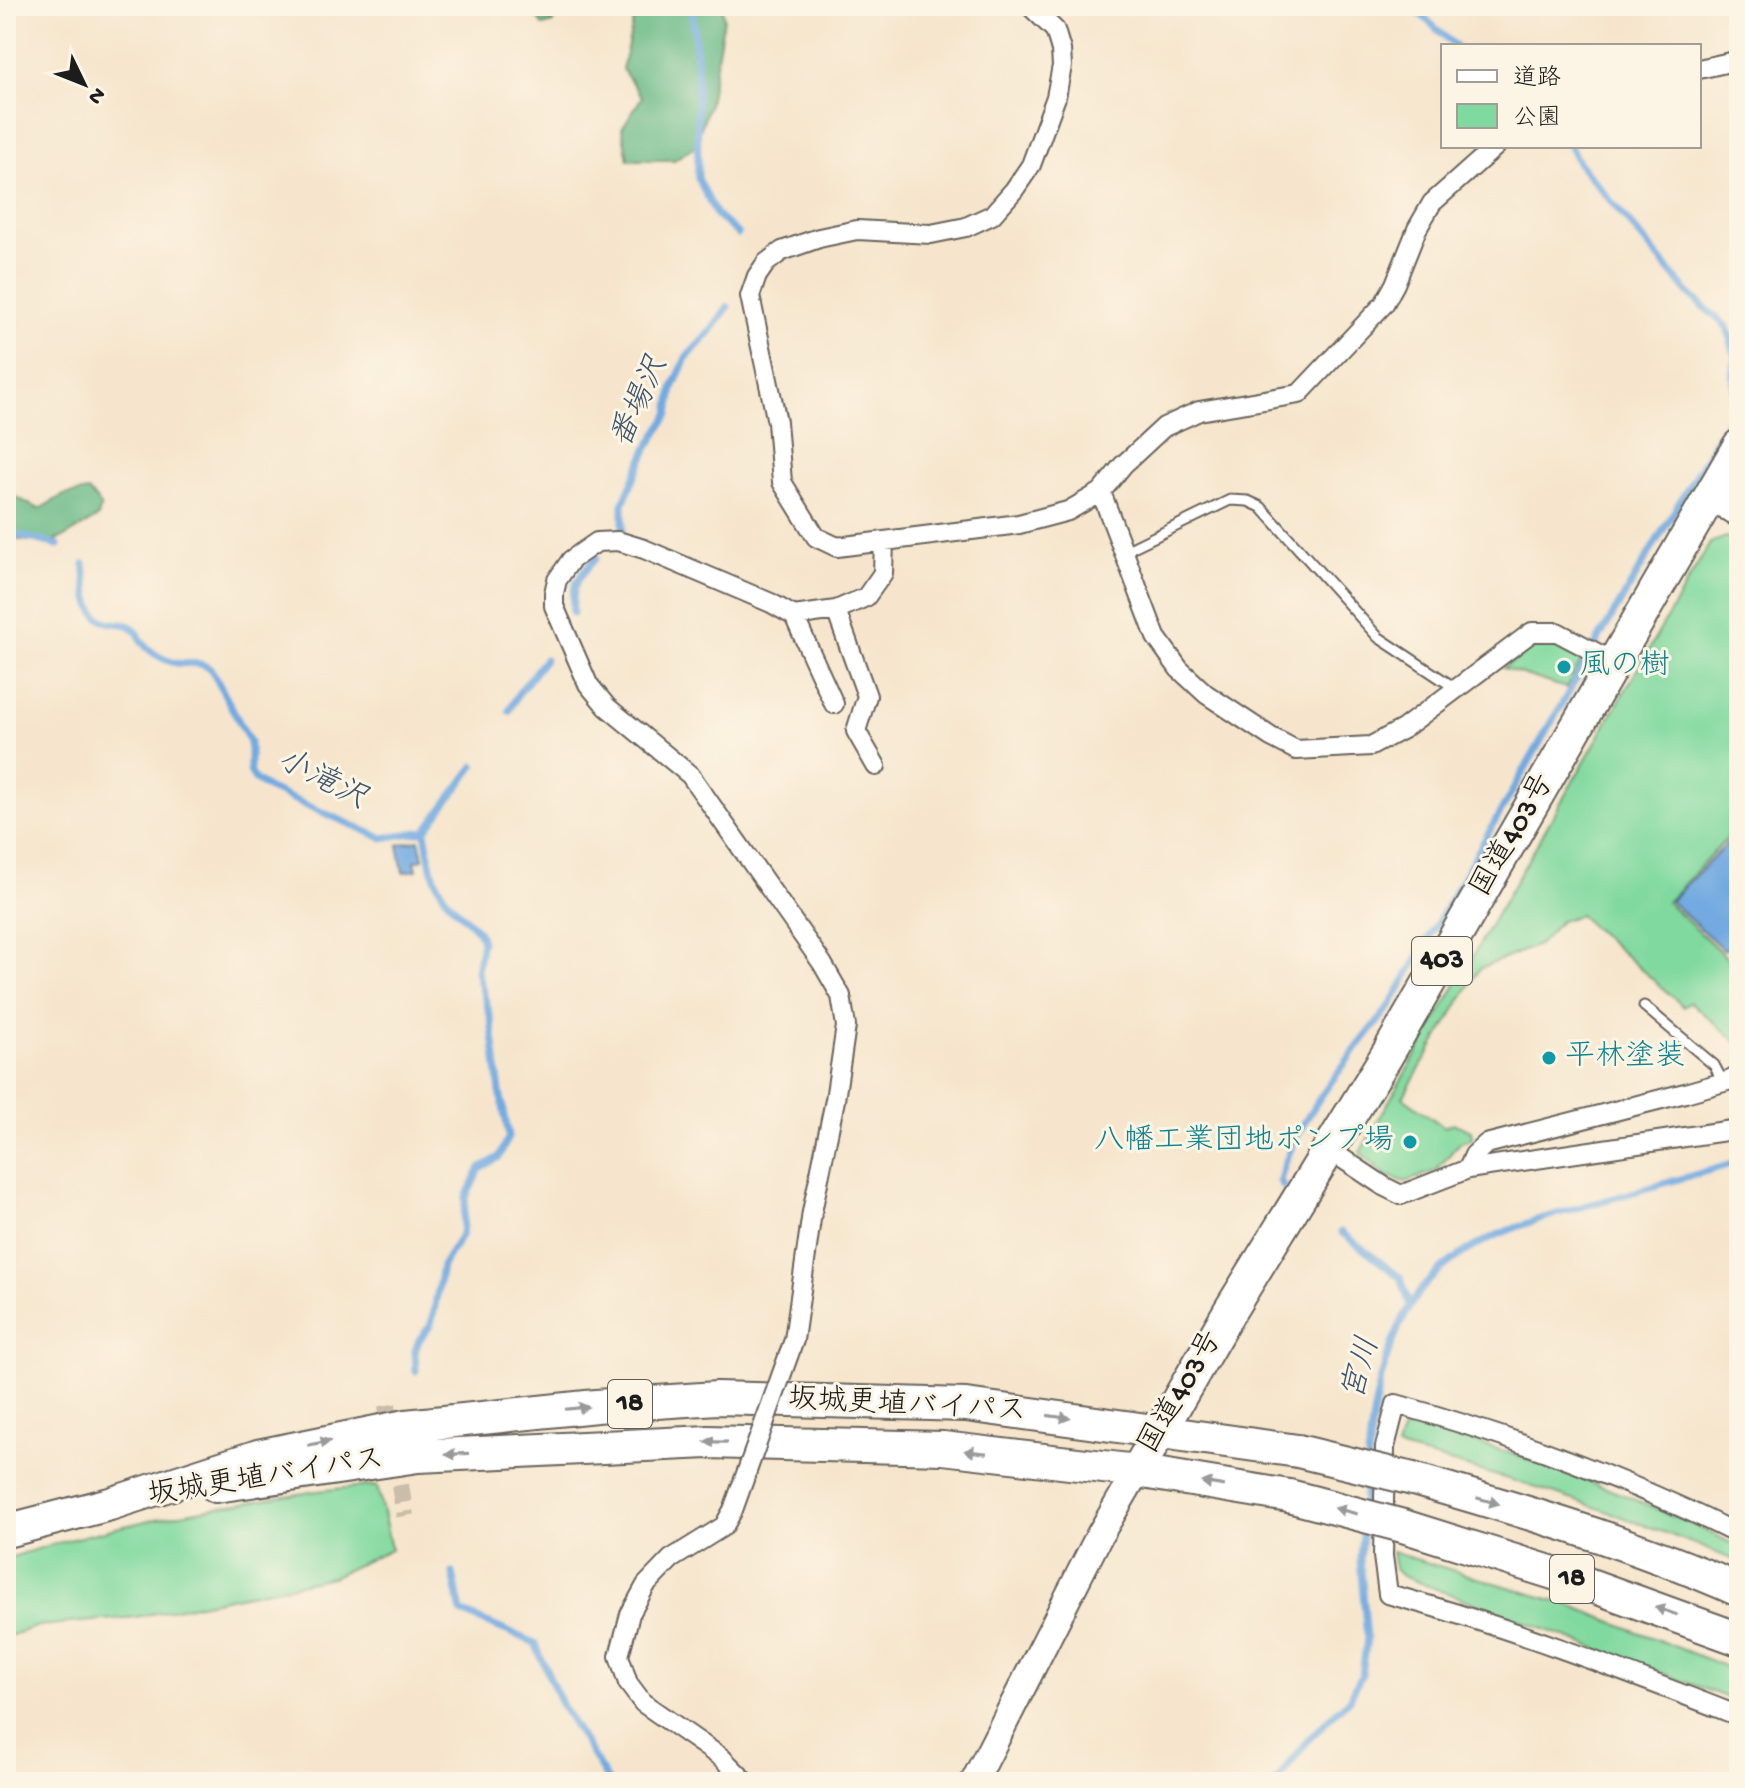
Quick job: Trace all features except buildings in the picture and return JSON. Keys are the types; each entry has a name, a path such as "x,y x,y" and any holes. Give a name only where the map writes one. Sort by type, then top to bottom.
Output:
{"highway":[{"name":"国道403号","path":"1137,1471 1395,1042 1600,655 1710,497 1739,446"},
{"name":"坂城更埴バイパス","path":"6,1531 110,1504 258,1456 406,1426 717,1398 966,1405 1298,1451 1413,1479 1582,1528 1690,1568 1739,1590"},
{"name":"坂城更埴バイパス","path":"110,1504 418,1456 708,1442 943,1448 1137,1471 1289,1496 1403,1526 1579,1581 1739,1639"}],"main road":[{"path":"974,1782 1099,1536 1137,1471"}],"street":[{"path":"1030,6 1055,30 1062,66 1056,97 1031,165 992,215 966,227 931,234 857,230 782,251 766,263 757,276 750,296 777,422 782,482 816,537 837,547 1019,524 1068,511 1101,492 1123,465 1164,427 1199,411 1299,394 1384,304 1432,203 1494,148"},
{"path":"1701,69 1739,60"},
{"path":"1101,492 1156,637 1179,669 1206,694 1296,750 1371,746 1403,729 1532,632 1557,632 1600,655"},
{"path":"1710,497 1739,515"},
{"path":"746,1782 722,1758 643,1703 628,1683 619,1656 630,1614 646,1585 671,1559 724,1526 733,1510 794,1340 812,1212 835,1100 846,1026 841,996 822,963 690,775 607,707 588,684 554,606 554,593 557,580 571,560 597,542 618,541 659,555 794,616 836,610 866,597 883,573 884,541"},
{"path":"836,610 867,696 856,731 876,766"},
{"path":"794,616 834,704"},
{"path":"1468,1169 1474,1155 1486,1144 1731,1078"},
{"path":"1328,1149 1401,1195 1468,1169 1739,1129"},
{"path":"1739,1535 1680,1505 1540,1449 1396,1404 1385,1447 1383,1556 1388,1594 1465,1614 1553,1644 1739,1716"}],"lane":[{"path":"1123,552 1230,500 1248,501 1261,507 1378,637 1455,688"},
{"path":"1644,1006 1731,1078"}],"green space":[{"path":"529,6 554,6 553,23 543,26"},
{"path":"637,6 722,6 724,18 709,104 695,146 674,160 628,160 622,128 642,97 622,69"},
{"path":"88,491 101,505 98,517 64,537 47,543 6,538 6,492 39,509 64,495"},
{"path":"1726,537 1739,543 1739,826 1667,902 1739,969 1739,1062 1737,1042 1690,1002 1684,1007 1579,915 1560,921 1540,944 1479,969 1403,1097 1444,1127 1453,1123 1471,1131 1472,1139 1460,1142 1436,1171 1405,1182 1385,1175 1360,1152 1710,543"},
{"path":"1555,646 1582,660 1566,688 1503,668 1532,648"},
{"path":"1414,1422 1538,1463 1660,1510 1739,1547 1739,1562 1570,1499 1397,1448 1402,1431"},
{"path":"377,1486 391,1549 332,1577 136,1617 38,1626 6,1637 6,1559 67,1540 161,1518 301,1493"},
{"path":"1392,1552 1575,1607 1739,1672 1739,1702 1402,1576 1395,1569"}],"water":[{"path":"1739,832 1739,940 1724,950 1670,901"},
{"path":"419,840 423,859 415,861 417,870 403,872 398,845"}],"waterway":[{"name":"番場沢","path":"692,6 697,63 698,178 716,215 738,234"},
{"path":"1412,6 1453,44"},
{"path":"1571,148 1578,162 1689,294 1727,327 1734,351"},
{"name":"番場沢","path":"623,529 623,503 647,449 669,414 673,388 686,358 728,307"},
{"path":"1283,1186 1280,1181 1287,1158 1311,1112 1390,1006 1600,637 1735,408 1733,367 1739,339"},
{"name":"小滝沢","path":"6,532 58,545"},
{"name":"番場沢","path":"573,613 577,582 596,558"},
{"name":"小滝沢","path":"84,564 87,592 98,616 105,621 131,627 145,645 164,659 203,665 212,671 250,742 250,771 255,780 382,838 425,831"},
{"name":"番場沢","path":"509,711 545,659"},
{"name":"番場沢","path":"425,831 474,766"},
{"path":"416,1371 415,1351 433,1317 442,1266 462,1234 466,1197 479,1170 499,1157 509,1136 491,1019 477,971 482,941 479,932 447,900 438,885 431,867 425,831"},
{"name":"宮川","path":"1368,1458 1372,1421 1391,1346 1407,1311 1424,1286 1445,1266 1469,1249 1524,1224 1739,1162"},
{"path":"1341,1232 1401,1278 1410,1306"},
{"name":"宮川","path":"1364,1506 1367,1474"},
{"name":"宮川","path":"1276,1782 1309,1739 1350,1698 1362,1674 1367,1638 1360,1560 1363,1522"},
{"path":"453,1573 461,1612 535,1643 562,1706 609,1782"}],"tunnel":[{"path":"387,1405 405,1516"}],"place":[{"name":"風の樹","path":"1564,667"},
{"name":"平林塗装","path":"1549,1058"},
{"name":"八幡工業団地ポンプ場","path":"1410,1142"}]}
